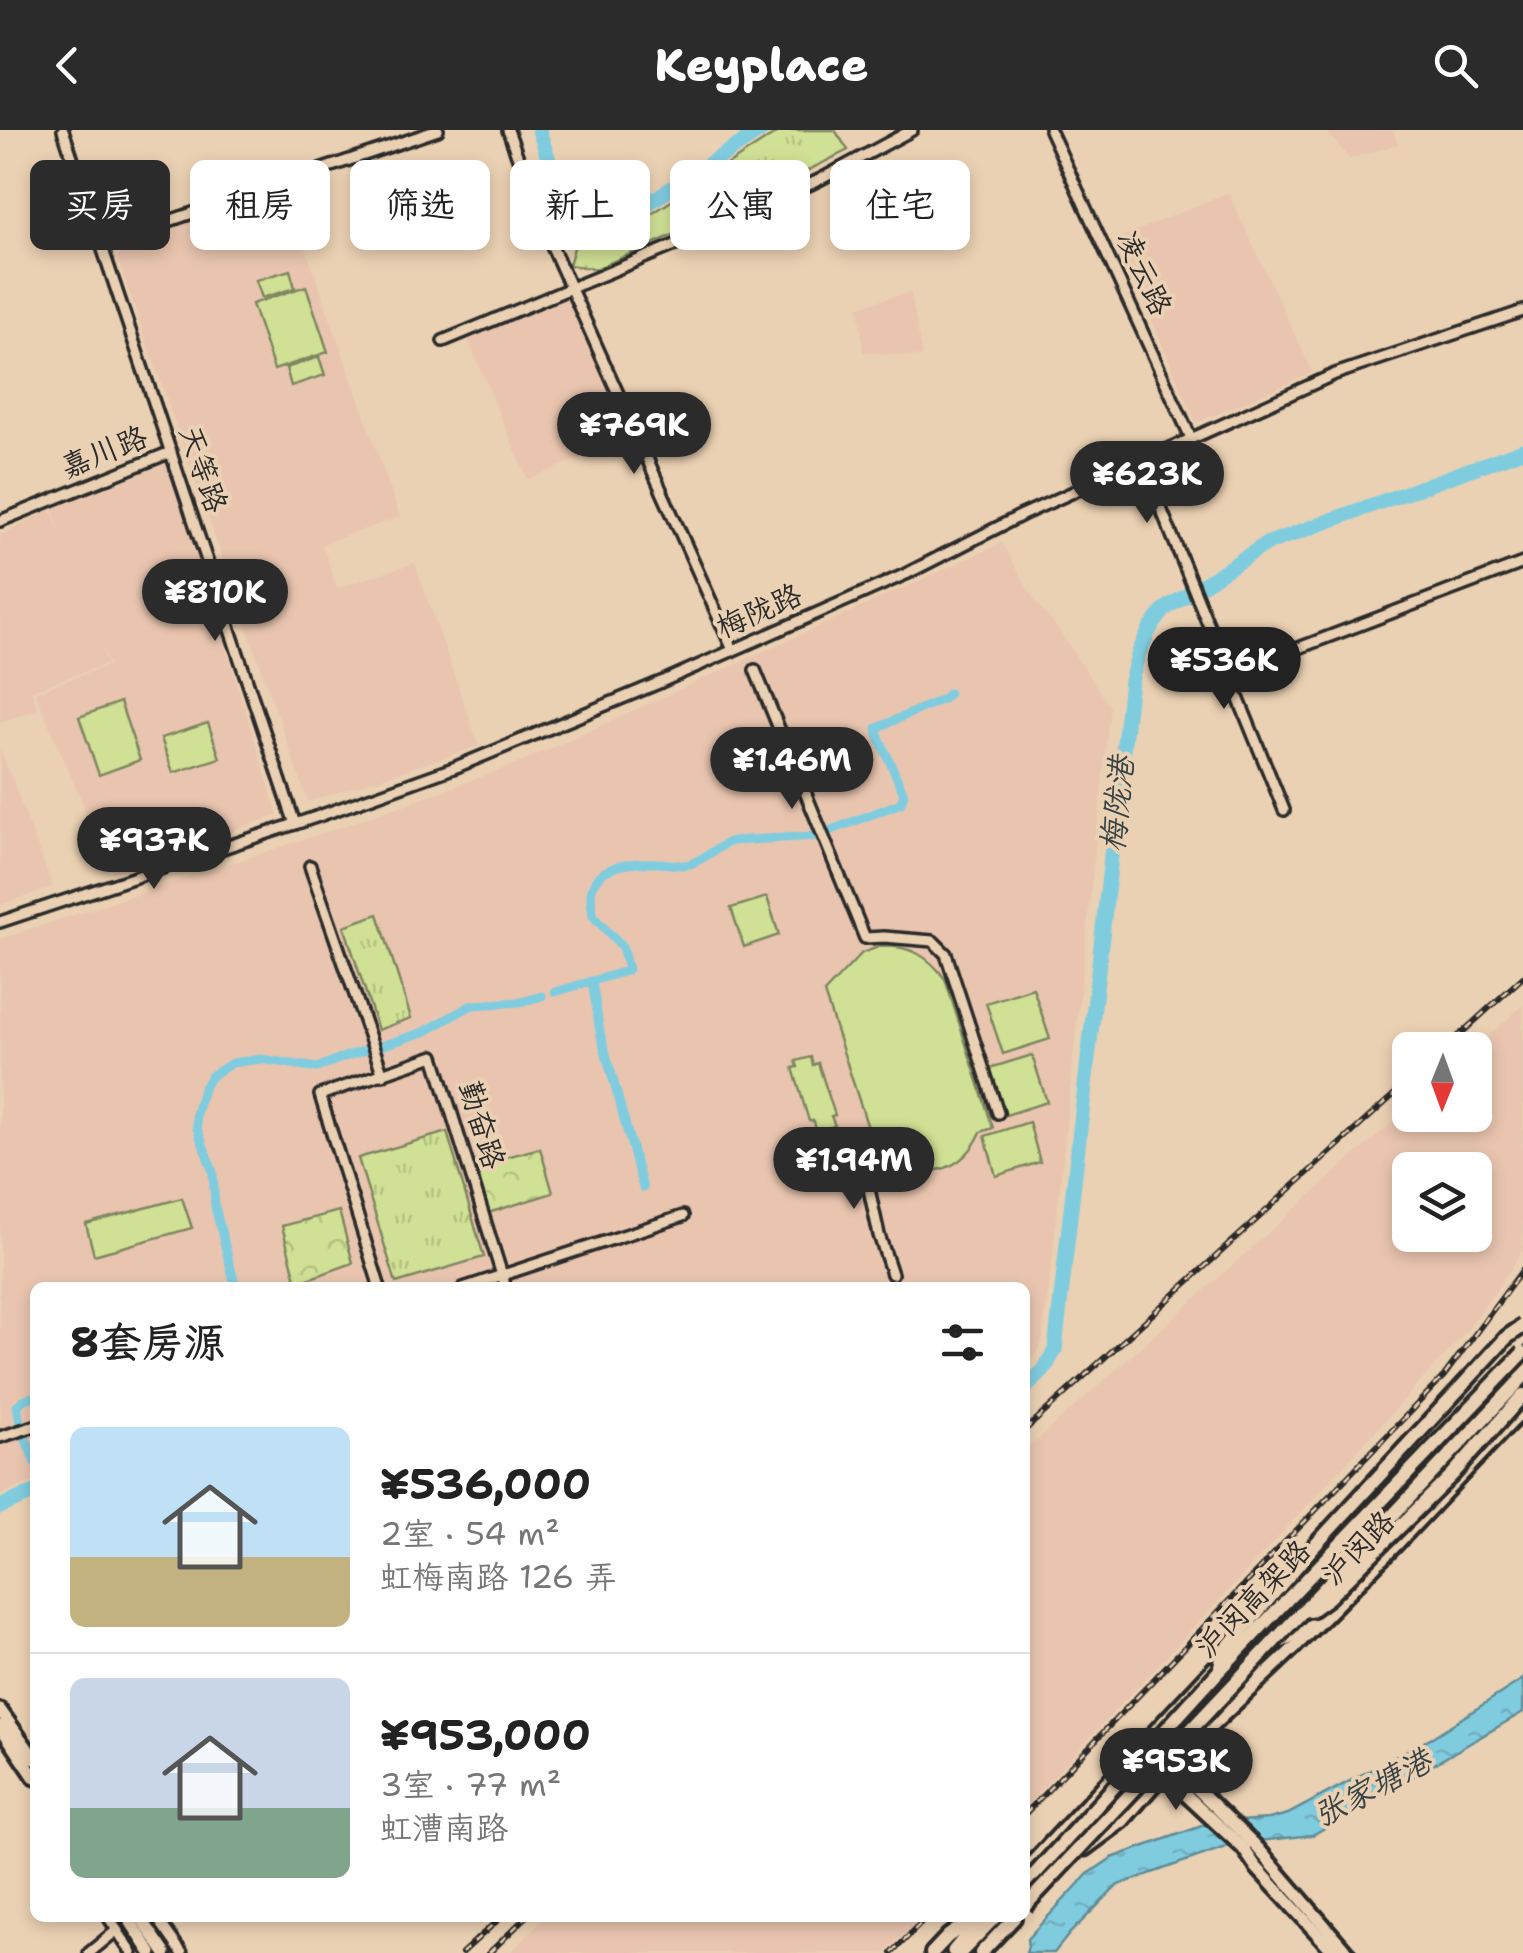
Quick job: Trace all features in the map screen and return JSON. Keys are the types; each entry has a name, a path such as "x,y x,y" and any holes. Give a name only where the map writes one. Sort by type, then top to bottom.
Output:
{"highway":[{"path":"1219,1671 1224,1651 1308,1553 1507,1337 1523,1326"},
{"name":"沪闵高架路","path":"1030,1875 1523,1353"},
{"name":"沪闵高架路","path":"1030,1901 1523,1378"},
{"path":"1291,1623 1328,1598 1452,1475 1523,1395"},
{"path":"931,1953 971,1922"},
{"path":"955,1952 987,1922"},
{"path":"980,1953 1010,1922"}],"main road":[{"name":"沪闵路","path":"1030,1875 1216,1678 1240,1643 1523,1339"},
{"name":"沪闵路","path":"1030,1909 1085,1849 1122,1822 1165,1767 1523,1378"},
{"name":"沪闵路","path":"1165,1767 1323,1618 1523,1410"},
{"path":"1283,1641 1323,1618"},
{"name":"沪闵路","path":"1223,1715 1259,1666"},
{"path":"0,1710 30,1752"},
{"path":"0,1726 30,1771"},
{"path":"1147,1751 1250,1847 1348,1953"},
{"path":"1250,1847 1256,1867 1335,1953"},
{"path":"131,1922 152,1953"},
{"path":"144,1922 164,1953"},
{"path":"955,1952 974,1922"},
{"name":"沪闵路","path":"990,1953 1018,1922"}],"street":[{"name":"天等路","path":"63,130 73,160"},
{"path":"170,221 438,130"},
{"path":"508,130 532,200 733,650"},
{"path":"443,341 777,201 912,130"},
{"name":"凌云路","path":"1050,130 1191,438"},
{"name":"天等路","path":"103,250 295,824"},
{"name":"梅陇路","path":"0,922 456,767 906,574 1022,516 1335,374 1523,311"},
{"name":"嘉川路","path":"0,521 171,452"},
{"path":"1142,462 1284,810"},
{"path":"1230,674 1523,563"},
{"path":"755,670 865,938 933,941 946,954 998,1113"},
{"path":"310,866 383,1075"},
{"name":"勤奋路","path":"378,1282 320,1095 434,1056 504,1282"},
{"path":"852,1139 892,1274"},
{"path":"480,1282 683,1216"},
{"path":"0,1437 30,1428"},
{"path":"112,1922 132,1953"},
{"path":"161,1922 182,1953"},
{"path":"88,1953 117,1930"}],"shaded area":[{"path":"1326,130 1393,130 1398,144 1349,159"},
{"path":"1228,192 1313,373 1196,423 1117,239"},
{"path":"190,222 190,250 306,250 400,517 322,544 337,588 415,563 479,746 308,802 117,258 122,250 170,250 170,229"},
{"path":"911,292 922,357 863,352 859,306"},
{"path":"568,298 628,438 528,480 468,340"},
{"path":"166,464 278,815 112,872 35,692 109,665 100,643 107,664 32,690 38,710 0,722 0,535 51,509 59,531 53,509"},
{"path":"1002,543 1037,604 1110,707 1053,1253 1042,1342 1035,1356 1030,1361 1030,1282 30,1282 30,1483 0,1495 0,939 338,828 509,767"},
{"path":"0,748 53,887 0,905"},
{"path":"1523,1005 1523,1251 1467,1331 1030,1802 1030,1447 1392,1122 1392,1132 1492,1132 1492,1033"},
{"path":"540,1922 916,1922 885,1953 510,1953"}],"green space":[{"path":"781,130 835,130 848,150 810,169 810,160 735,160"},
{"path":"670,202 670,236 650,245 650,215"},
{"path":"573,250 639,250 596,269 569,265"},
{"path":"290,270 295,288 262,298 256,280"},
{"path":"306,286 328,352 274,370 252,304"},
{"path":"319,357 325,375 291,386 286,368"},
{"path":"120,702 140,760 99,775 79,717"},
{"path":"208,723 220,758 173,773 161,738"},
{"path":"767,897 779,935 744,947 731,908"},
{"path":"378,914 411,1018 378,1030 344,926"},
{"path":"881,946 918,954 945,979 993,1128 981,1132 971,1149 946,1168 916,1170 886,1156 873,1143 824,993 862,953"},
{"path":"1033,988 1050,1039 1003,1054 986,1003"},
{"path":"1032,1055 1047,1102 1006,1115 990,1068"},
{"path":"811,1057 813,1065 818,1063 835,1115 831,1116 835,1126 816,1131 814,1121 809,1121 793,1068 798,1067 796,1061"},
{"path":"1029,1122 1040,1162 996,1176 985,1136"},
{"path":"447,1132 484,1257 396,1282 358,1158"},
{"path":"540,1148 553,1193 488,1213 476,1165"},
{"path":"182,1198 192,1228 94,1255 86,1224"},
{"path":"339,1211 353,1263 297,1282 282,1226"}],"water":[{"path":"1523,1679 1523,1712 1332,1824 1312,1835 1234,1844 1118,1885 1054,1953 1026,1953 1027,1939 1088,1874 1112,1858 1210,1823 1288,1814 1434,1736"}],"waterway":[{"path":"539,130 563,204 577,222 595,227 625,218 762,130"},
{"name":"梅陇港","path":"1030,1383 1044,1370 1055,1350 1131,681 1150,629 1165,609 1266,544 1523,450"},
{"path":"829,831 901,803 904,794 877,728 949,693"},
{"path":"555,992 628,969 622,947 593,916 592,889 605,872 631,864 690,864 732,841 816,836"},
{"path":"592,981 600,1032 643,1188"},
{"path":"381,1046 424,1032 472,1005 521,1002 542,996"},
{"path":"234,1282 215,1207 213,1172 197,1128 196,1114 203,1089 211,1076 232,1063 261,1059 317,1068 366,1050"},
{"path":"20,1423 17,1406 30,1398"},
{"path":"25,1437 30,1450"},
{"name":"张家塘港","path":"0,1507 30,1494"}],"railway":[{"path":"1463,1032 1523,977"},
{"path":"1030,1425 1392,1096"},
{"path":"1030,1809 1444,1376 1523,1269"},
{"path":"462,1953 496,1922"},
{"path":"489,1953 521,1922"},
{"path":"892,1953 922,1922"}]}
